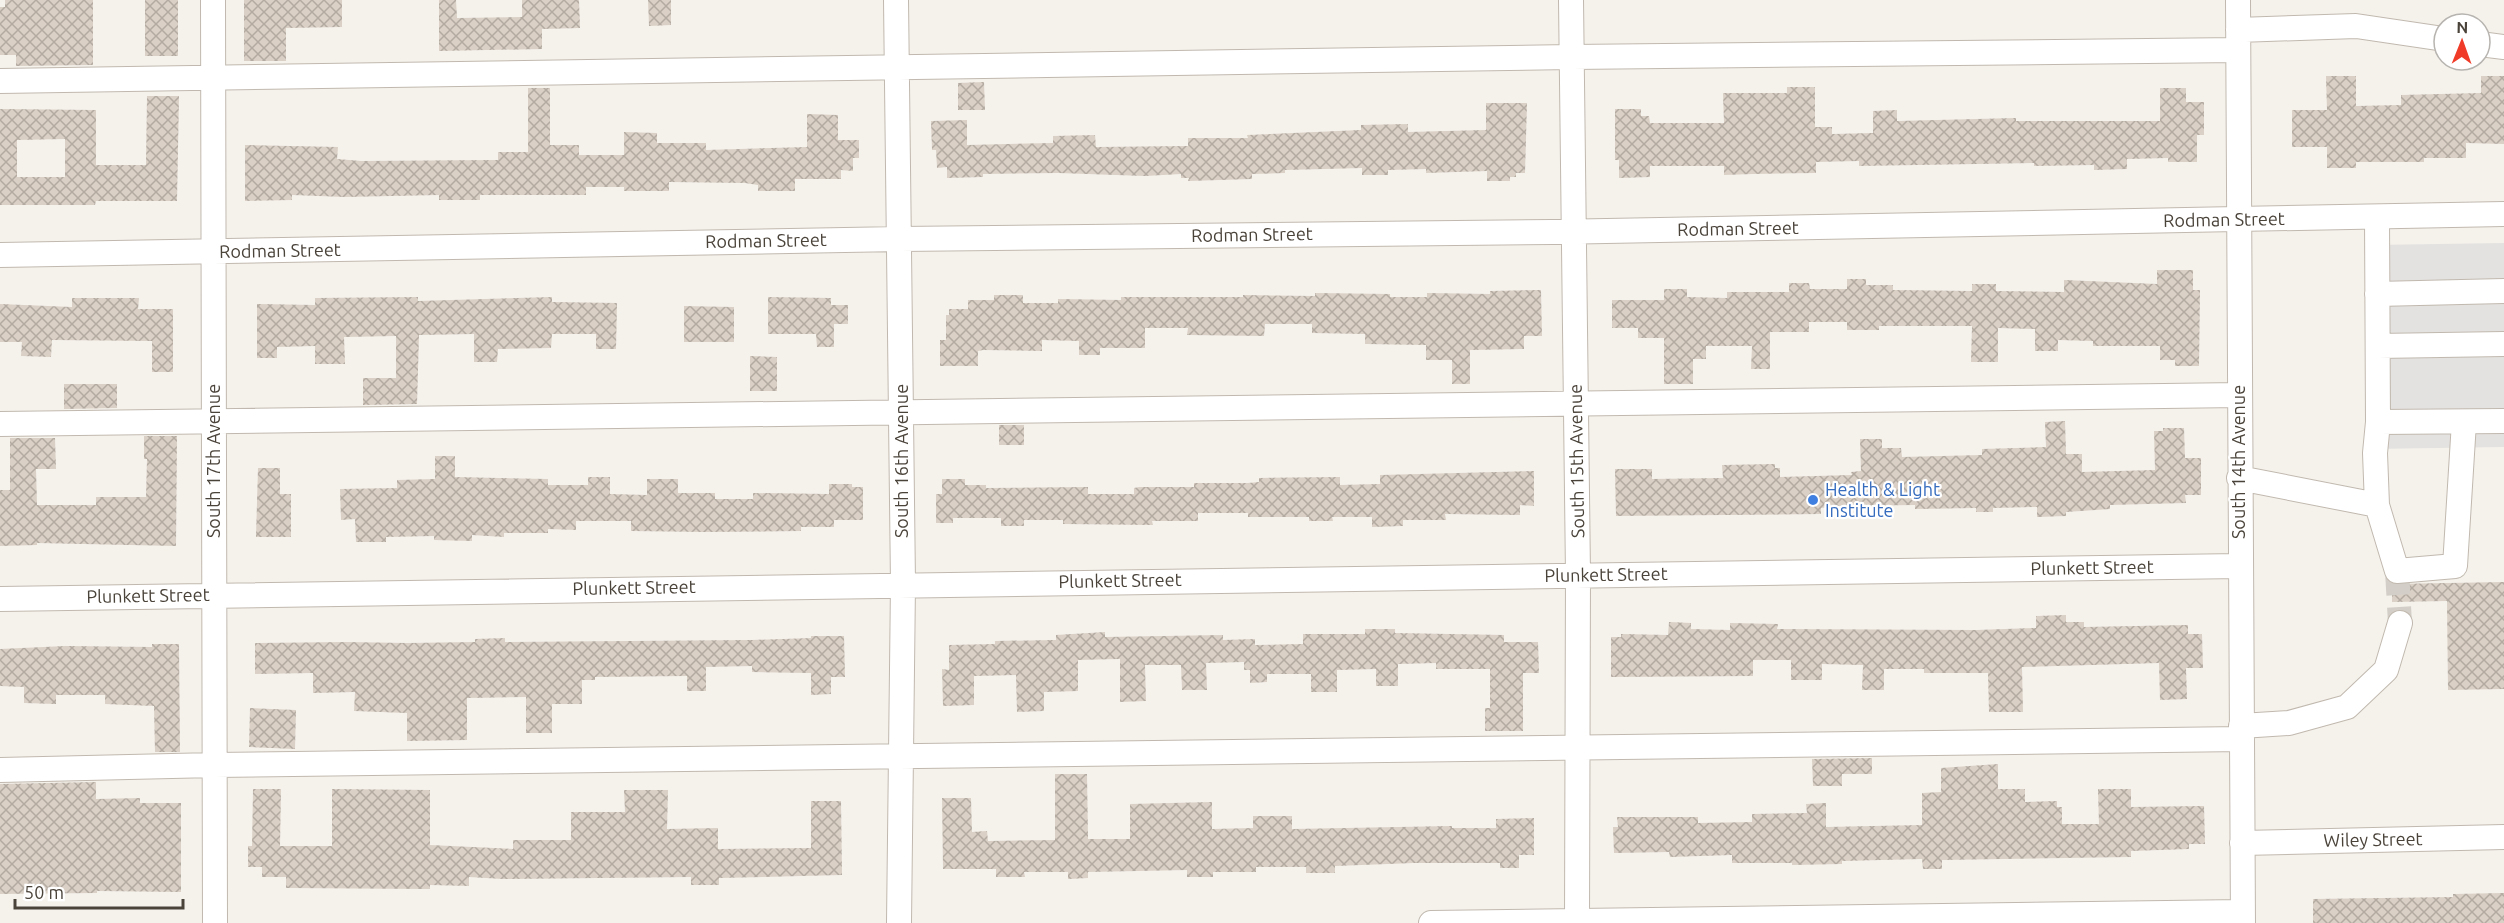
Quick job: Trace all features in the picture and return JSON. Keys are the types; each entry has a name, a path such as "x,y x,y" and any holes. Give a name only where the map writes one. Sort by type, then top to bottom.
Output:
{"street":[{"name":"South 17th Avenue","path":"213,0 215,923"},
{"name":"South 16th Avenue","path":"896,0 903,584 899,923"},
{"name":"South 15th Avenue","path":"1571,0 1578,575 1577,922"},
{"name":"South 14th Avenue","path":"2238,0 2239,566 2243,917"},
{"path":"0,81 1572,57 2238,40 2356,26 2432,37"},
{"name":"Rodman Street","path":"0,255 900,239 1574,232 2504,214"},
{"path":"2377,217 2378,422 2375,453 2377,505 2397,571 2455,566 2464,422"},
{"path":"2377,294 2504,291"},
{"path":"2378,346 2504,344"},
{"path":"0,424 2239,395"},
{"path":"2378,422 2504,422"},
{"path":"2239,478 2377,505"},
{"name":"Plunkett Street","path":"0,598 2239,566"},
{"path":"0,770 214,765 1578,748 2241,732 2289,723 2347,707 2386,670 2400,623"},
{"name":"Wiley Street","path":"2242,843 2504,837"},
{"path":"1431,923 2243,917"}],"shaded area":[{"path":"2504,243 2504,447 2371,449 2371,245"}],"building":[{"path":"5,0 93,0 93,65 16,66 16,55 0,55 0,7 5,7"},
{"path":"145,0 178,0 178,56 145,56"},
{"path":"244,0 342,0 342,27 286,28 286,61 244,61"},
{"path":"439,0 456,0 457,18 522,17 522,0 579,0 580,28 542,29 542,49 439,51"},
{"path":"648,0 671,0 671,25 649,26"},
{"path":"2326,76 2356,76 2356,106 2401,105 2401,95 2481,93 2481,76 2504,76 2504,144 2466,143 2466,158 2424,158 2424,162 2356,162 2356,168 2327,168 2327,147 2292,147 2292,110 2327,110"},
{"path":"984,82 985,110 958,110 958,83"},
{"path":"1787,87 1815,87 1815,127 1832,127 1832,134 1873,133 1873,111 1897,110 1897,121 2016,118 2016,121 2160,121 2160,88 2186,88 2186,102 2204,102 2204,135 2197,135 2197,162 2168,162 2168,158 2127,159 2127,169 2094,170 2094,165 2034,166 2034,163 1859,166 1859,161 1816,162 1816,173 1724,175 1724,166 1650,166 1650,177 1619,178 1619,160 1615,160 1615,109 1641,109 1641,116 1649,116 1650,123 1724,123 1723,93 1787,93"},
{"path":"528,88 550,88 550,145 579,145 579,155 624,155 624,132 657,133 657,143 706,143 706,150 807,147 807,114 838,115 838,140 859,140 859,158 853,158 853,171 841,170 841,179 795,179 795,191 758,191 758,185 745,183 669,182 669,191 624,191 624,187 586,187 586,195 480,195 480,200 439,200 439,195 345,197 292,195 292,200 245,201 245,145 338,147 337,159 361,161 498,160 498,152 528,152"},
{"path":"147,96 179,96 177,201 96,201 95,205 0,205 0,109 96,110 96,165 146,165","holes":["65,139 65,177 17,177 17,140"]},
{"path":"1486,103 1527,103 1525,173 1516,173 1516,177 1510,177 1510,181 1487,181 1487,171 1426,173 1426,169 1388,170 1388,175 1362,175 1362,168 1285,170 1285,173 1252,174 1252,179 1188,181 1189,178 1181,178 1181,174 1145,176 1058,173 983,174 983,177 947,178 947,167 937,168 936,150 932,150 931,121 967,120 967,145 1053,143 1053,136 1095,135 1096,147 1188,146 1188,138 1248,138 1247,135 1361,130 1361,125 1408,124 1408,132 1486,130"},
{"path":"2157,270 2193,270 2193,290 2200,290 2199,366 2175,366 2175,360 2160,360 2160,346 2093,346 2093,341 2058,340 2058,351 2035,351 2035,329 1998,328 1998,362 1971,362 1972,326 1879,326 1879,330 1847,330 1847,322 1809,322 1809,332 1770,332 1770,369 1751,369 1752,346 1706,346 1706,359 1693,359 1693,384 1664,384 1664,338 1638,338 1638,328 1612,328 1612,300 1664,300 1664,289 1687,289 1687,297 1727,298 1727,292 1789,292 1789,283 1809,283 1810,289 1847,289 1847,279 1866,279 1866,285 1893,285 1893,290 1972,291 1972,284 1996,284 1996,291 2064,292 2064,280 2157,284"},
{"path":"1541,290 1542,336 1524,336 1524,349 1470,350 1470,384 1452,384 1452,360 1426,360 1426,345 1365,344 1365,334 1312,333 1312,324 1265,324 1264,336 1187,335 1188,328 1145,328 1145,348 1100,348 1100,355 1079,355 1079,341 1042,340 1042,351 983,350 978,351 978,366 940,366 940,340 946,340 946,315 949,315 949,309 968,309 968,300 994,300 994,295 1023,295 1023,303 1058,303 1058,299 1121,300 1121,297 1315,296 1315,293 1427,297 1427,293 1490,294 1490,291"},
{"path":"418,297 418,301 552,297 552,302 617,303 616,349 596,349 596,334 552,334 551,348 498,349 497,362 474,362 474,334 419,335 417,404 363,405 363,378 396,378 396,336 344,337 345,364 315,364 315,346 277,347 277,358 257,358 257,304 315,305 315,298"},
{"path":"768,297 831,298 831,305 848,305 848,324 834,324 834,347 817,347 816,334 768,334"},
{"path":"72,298 139,298 138,309 173,309 173,372 152,372 152,341 52,340 51,357 21,356 22,342 0,342 0,304 72,307"},
{"path":"684,306 734,307 734,342 684,342"},
{"path":"750,356 777,357 777,391 750,391"},
{"path":"64,384 117,384 117,408 64,409"},
{"path":"2065,421 2066,454 2082,454 2082,472 2155,470 2154,431 2163,431 2163,428 2184,428 2185,458 2201,458 2201,495 2185,495 2186,503 2110,505 2110,509 2066,512 2066,516 2037,517 2037,507 1993,508 1993,512 1976,512 1976,508 1915,509 1915,505 1838,506 1821,508 1821,514 1616,516 1615,469 1652,469 1652,479 1723,478 1722,465 1775,464 1775,468 1780,468 1780,477 1852,475 1851,472 1861,471 1860,439 1882,439 1882,448 1901,448 1902,457 1982,455 1982,449 2046,447 2045,422"},
{"path":"999,425 1024,425 1024,445 999,445"},
{"path":"144,436 177,436 176,546 37,543 37,545 0,546 0,490 10,490 10,438 55,438 56,469 36,469 37,505 96,505 96,497 146,497 147,459 144,459"},
{"path":"435,456 455,456 455,477 548,479 548,485 588,485 588,477 610,477 610,494 647,495 647,479 678,479 678,493 715,493 715,499 753,499 753,493 829,494 829,484 852,484 852,487 863,487 863,520 834,520 834,527 801,527 801,531 704,532 631,531 631,521 576,521 576,530 548,529 548,533 504,533 504,537 472,535 472,541 434,540 434,536 386,537 386,542 356,542 355,519 341,520 340,489 397,488 397,480 435,479"},
{"path":"258,468 280,468 280,494 291,494 291,537 256,537"},
{"path":"1534,471 1534,506 1520,505 1520,515 1445,514 1446,520 1403,520 1403,526 1372,527 1372,517 1332,517 1333,521 1309,521 1309,517 1248,517 1248,513 1198,513 1198,521 1152,521 1153,525 1063,524 1063,520 1024,520 1024,526 1001,526 1001,518 953,518 953,523 936,523 936,494 942,494 942,479 965,479 965,485 986,485 986,488 1088,487 1088,494 1134,494 1134,488 1139,487 1194,487 1194,483 1248,483 1259,482 1259,478 1340,477 1340,485 1380,484 1380,475"},
{"path":"2504,582 2504,689 2448,690 2447,601 2392,602 2392,584"},
{"path":"2066,615 2066,622 2084,622 2084,627 2188,625 2188,634 2202,634 2203,668 2186,668 2187,699 2160,700 2159,663 2022,667 2023,712 1989,712 1988,673 1924,673 1924,669 1884,669 1884,690 1862,690 1863,665 1822,664 1822,680 1791,680 1791,660 1753,660 1753,676 1611,677 1611,637 1621,637 1621,634 1668,635 1669,622 1691,623 1691,629 1730,630 1730,623 1778,624 1777,629 1976,630 2036,628 2036,616"},
{"path":"1365,629 1395,629 1395,633 1504,635 1504,642 1538,642 1539,673 1523,673 1523,731 1485,731 1485,708 1490,708 1490,669 1436,669 1436,663 1398,664 1398,686 1376,686 1376,669 1337,670 1337,692 1311,692 1311,674 1267,674 1267,682 1250,683 1250,670 1244,670 1244,662 1206,663 1207,690 1182,690 1181,665 1145,665 1146,701 1120,702 1120,659 1078,660 1078,691 1044,692 1044,711 1017,712 1016,675 974,676 974,705 943,706 942,669 949,670 949,645 995,644 995,641 1056,640 1056,635 1105,632 1105,637 1223,635 1223,640 1255,639 1255,645 1303,644 1303,634 1365,634"},
{"path":"811,636 844,636 845,677 831,677 831,694 811,695 811,673 752,672 752,666 706,667 706,691 687,691 687,676 595,677 595,680 582,680 582,704 552,704 552,733 526,733 526,697 467,698 467,740 407,741 407,713 354,711 355,692 313,693 313,673 255,674 255,643 475,642 475,639 505,638 505,642 752,640 811,638"},
{"path":"152,644 179,644 180,752 155,752 154,706 105,704 105,695 56,695 56,704 24,703 24,687 0,686 0,649 66,646 152,647"},
{"path":"250,708 296,710 295,749 249,747"},
{"path":"1872,758 1872,774 1842,774 1842,786 1813,786 1812,759"},
{"path":"1998,764 1998,789 2025,789 2025,802 2057,801 2057,807 2062,807 2062,824 2099,824 2098,789 2131,789 2131,807 2204,806 2205,844 2189,844 2189,849 2131,851 2131,857 1942,860 1942,869 1923,869 1922,859 1792,865 1792,863 1732,863 1732,855 1670,857 1669,852 1614,853 1613,827 1618,827 1617,817 1698,817 1698,823 1752,822 1752,814 1807,813 1806,804 1826,803 1826,827 1922,825 1922,793 1941,792 1941,768"},
{"path":"1055,774 1087,774 1088,839 1130,839 1130,804 1212,802 1212,829 1253,828 1253,816 1292,816 1292,829 1452,826 1452,828 1496,828 1496,819 1534,818 1534,855 1519,855 1519,868 1500,868 1500,863 1414,863 1335,866 1335,873 1306,873 1306,867 1256,867 1256,872 1213,872 1213,877 1187,877 1187,870 1088,872 1088,878 1068,879 1068,872 1024,872 1025,877 996,877 996,869 943,869 942,798 971,798 972,832 987,831 988,841 1055,840"},
{"path":"96,782 96,799 140,798 140,803 181,803 181,892 97,891 97,893 0,894 0,784"},
{"path":"253,789 281,789 280,846 332,846 332,789 430,790 430,845 513,849 513,840 571,840 571,812 625,812 624,790 668,790 667,829 718,828 718,849 811,848 811,801 841,801 842,875 719,878 719,885 691,885 691,877 503,879 469,877 469,886 430,885 430,889 286,888 286,877 262,877 262,867 248,867 248,846 252,846"},
{"path":"2504,893 2504,923 2313,923 2313,899 2453,897 2453,894"}],"tunnel":[{"path":"2397,571 2400,623"}],"place":[{"name":"Health & Light Institute","path":"1813,500"}]}
